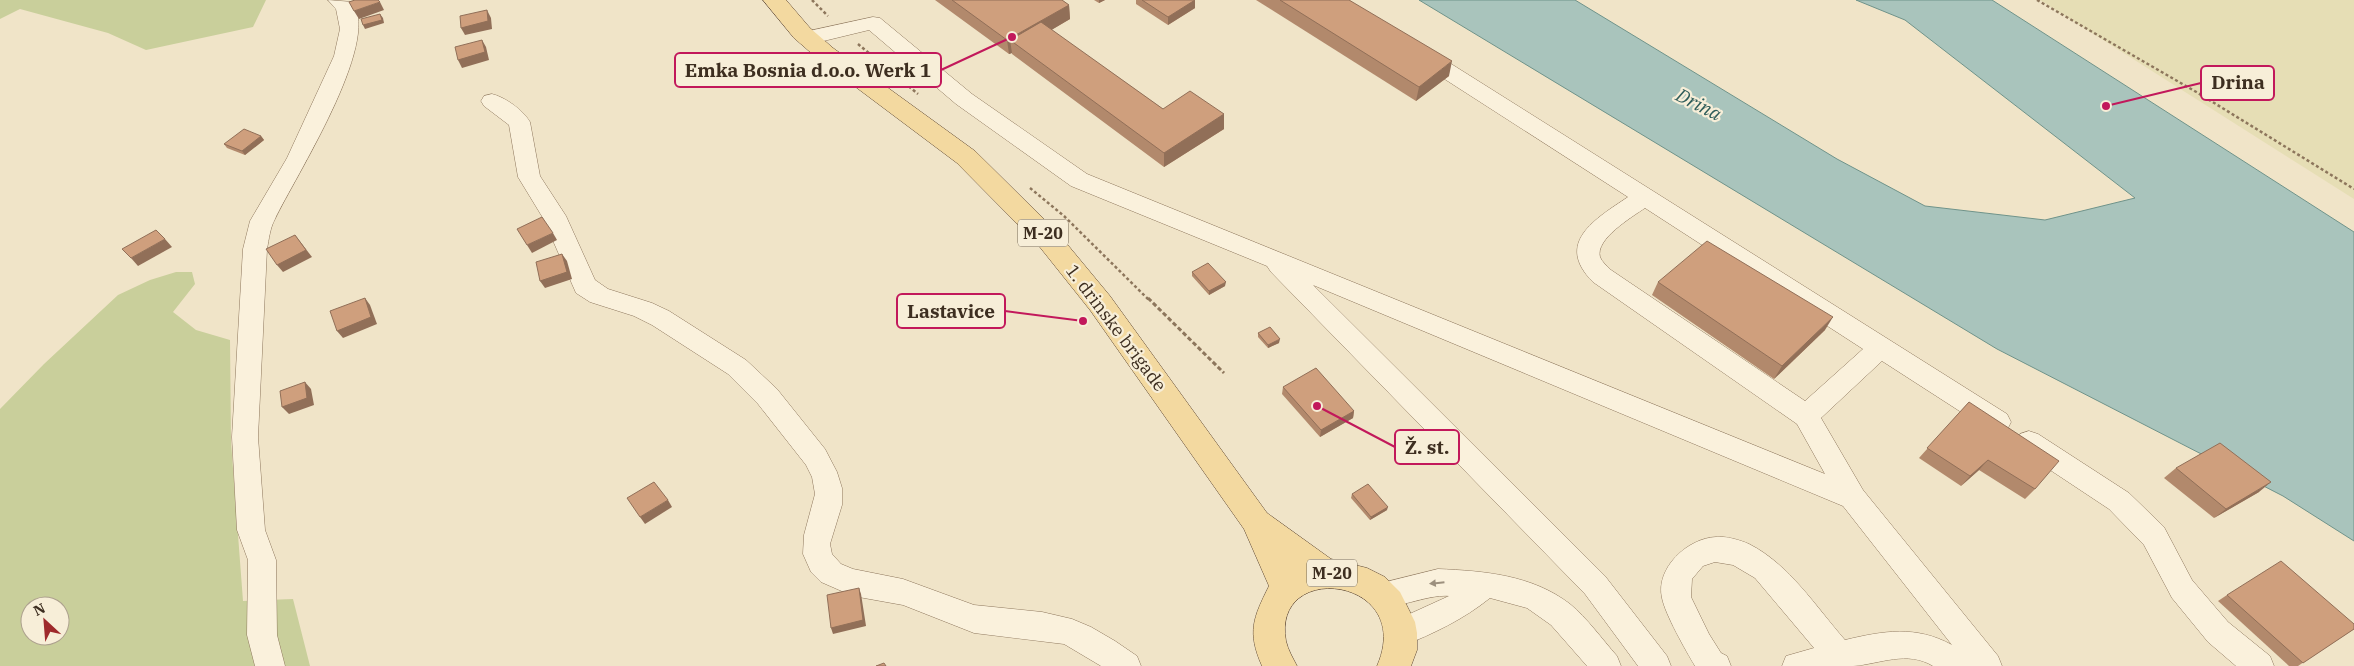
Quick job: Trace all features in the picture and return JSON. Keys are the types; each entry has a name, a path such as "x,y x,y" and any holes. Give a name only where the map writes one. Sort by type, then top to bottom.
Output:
{"main road":[{"name":"1. drinske brigade","path":"774,0 807,38 966,157 1048,239 1100,303 1256,521"},
{"name":"M-20","path":"1256,521 1324,572"},
{"name":"M-20","path":"1256,521 1286,589"},
{"name":"M-20","path":"1280,666 1270,644 1268,624 1274,604 1286,589 1303,577 1324,572 1352,576 1366,581 1384,594 1396,612 1398,656"}],"street":[{"path":"270,666 262,635 262,560 251,530 245,437 255,249 262,221 298,158 344,56 350,29 346,6 338,0"},
{"path":"807,38 873,23 964,99 1079,180 1650,412 1853,498"},
{"path":"1400,41 1880,348 1959,396 2119,501 2154,536 2182,589 2218,632 2259,666"},
{"path":"492,101 519,122 529,177 554,216 585,286 593,294 650,312 737,368 774,406 813,454 826,474 830,492 828,505 814,544 818,557 830,573 845,581 892,589 919,598 947,611 977,619 1064,630 1080,636 1126,666"},
{"path":"1645,197 1596,234 1589,246 1588,255 1592,265 1602,276 1806,416 1853,498 1986,666"},
{"path":"1273,259 1595,585 1656,666"},
{"path":"1806,416 1880,348"},
{"path":"1716,666 1710,662 1698,644 1676,597 1678,575 1693,557 1715,549 1738,553 1765,570 1840,657"},
{"path":"1384,594 1438,582 1486,584 1536,597 1561,615 1606,666"},
{"path":"1398,656 1486,584"},
{"path":"1798,666 1867,650 1908,644 1929,648 1950,659 1956,666"}],"path":[{"path":"2037,0 2198,93 2354,189"}],"shaded area":[{"path":"2040,0 2354,0 2354,199"}],"green space":[{"path":"0,0 266,0 253,27 146,50 108,33 20,9 0,19"},
{"path":"176,272 192,272 195,284 173,312 196,330 230,340 231,442 243,601 293,599 310,666 0,666 0,409 44,364 118,295 150,280"}],"water":[{"path":"1419,0 1575,0 1837,159 1925,206 2045,220 2135,198 1905,20 1856,0 1992,0 2354,232 2354,541 2283,496 1997,349"}],"building":[{"path":"355,0 378,0 380,2 354,11 349,2"},
{"path":"952,0 1062,0 1069,5 1007,40"},
{"path":"1142,0 1195,0 1168,17"},
{"path":"1280,0 1349,0 1452,61 1419,87"},
{"path":"487,10 488,21 461,28 460,16"},
{"path":"380,14 382,20 363,25 361,19"},
{"path":"1041,22 1163,109 1190,91 1224,114 1164,153 1010,40"},
{"path":"482,40 485,52 458,60 455,47"},
{"path":"244,129 261,136 242,151 224,144"},
{"path":"542,217 553,233 527,245 517,229"},
{"path":"156,230 165,239 131,258 122,249"},
{"path":"295,235 306,250 277,265 266,249"},
{"path":"1707,241 1833,317 1782,366 1658,282"},
{"path":"562,254 567,272 540,281 536,262"},
{"path":"1208,263 1226,282 1209,291 1192,272"},
{"path":"365,298 371,317 337,331 330,311"},
{"path":"1270,327 1280,339 1268,345 1258,333"},
{"path":"1316,368 1354,411 1321,430 1283,387"},
{"path":"305,382 307,398 282,407 280,391"},
{"path":"1969,402 2059,461 2035,489 1988,460 1970,476 1927,448"},
{"path":"2220,443 2271,482 2226,509 2176,468"},
{"path":"654,482 668,500 640,517 627,498"},
{"path":"1368,484 1388,507 1371,517 1352,494"},
{"path":"2281,561 2354,624 2354,629 2303,663 2227,595"},
{"path":"859,588 863,620 831,628 827,595"}],"place":[{"name":"Emka Bosnia d.o.o. Werk 1","path":"1012,37"},
{"name":"Drina","path":"2106,106"},
{"name":"Lastavice","path":"1083,321"},
{"name":"Ž. st.","path":"1317,406"}]}
